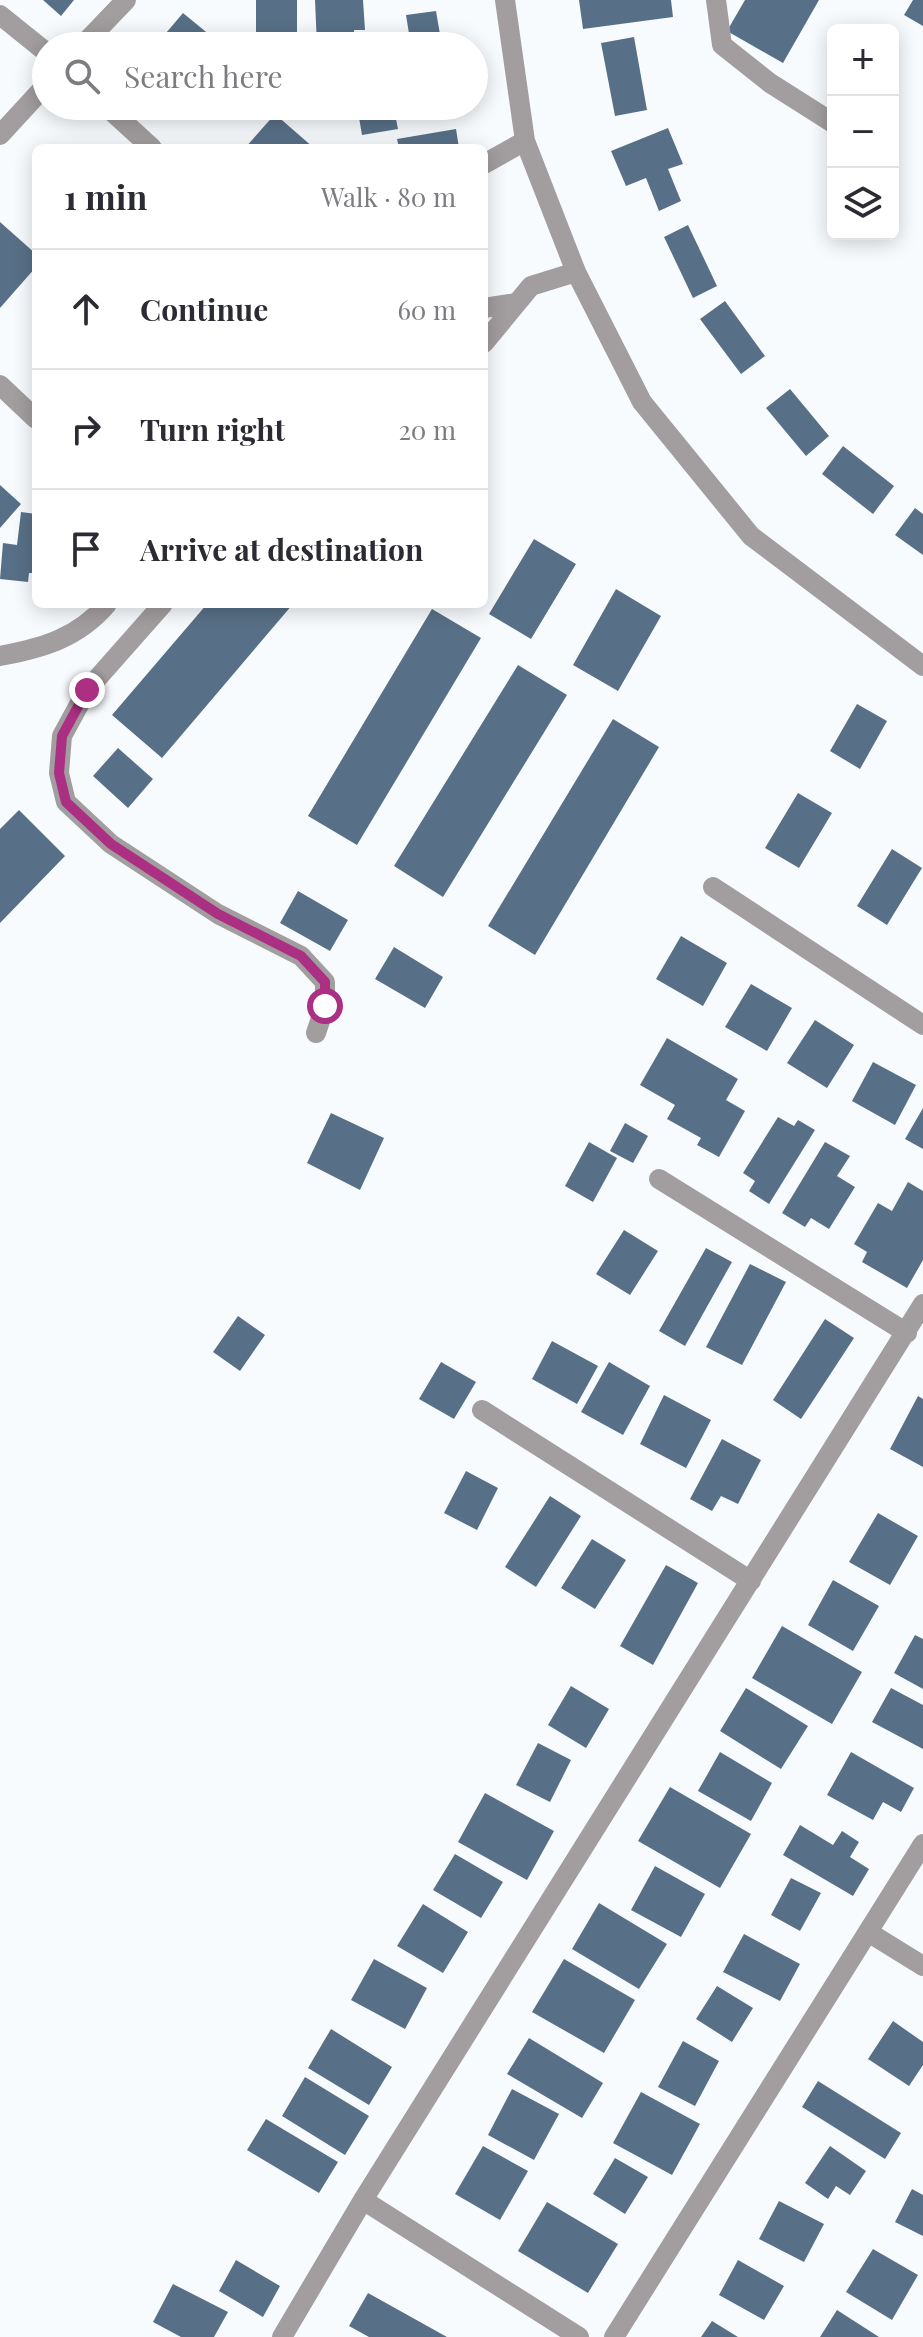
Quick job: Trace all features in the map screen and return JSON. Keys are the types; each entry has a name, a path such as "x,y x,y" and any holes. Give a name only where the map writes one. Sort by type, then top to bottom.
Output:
{"street":[{"path":"95,32 126,0"},
{"path":"505,0 525,141 576,272 642,402 751,536 923,666"},
{"path":"716,0 722,45 770,83 827,119"},
{"path":"0,15 32,41"},
{"path":"0,135 32,100"},
{"path":"121,120 148,144"},
{"path":"488,162 525,141"},
{"path":"488,338 531,286 576,272"},
{"path":"488,307 516,303"},
{"path":"0,385 32,415"},
{"path":"0,656 58,643 94,619 104,608"},
{"path":"159,608 87,690 62,736 59,773 66,802 111,844 158,876 218,914 301,956 325,982 325,1006 316,1033"},
{"path":"713,887 923,1025"},
{"path":"659,1179 907,1333"},
{"path":"282,2337 363,2200 923,1304"},
{"path":"482,1410 751,1581"},
{"path":"614,2337 923,1844"},
{"path":"868,1932 923,1966"},
{"path":"363,2200 579,2337"}],"building":[{"path":"43,0 74,0 61,16"},
{"path":"256,0 297,0 297,32 256,32"},
{"path":"315,0 363,0 365,30 316,32"},
{"path":"579,0 671,0 673,17 583,29"},
{"path":"745,0 819,0 783,63 727,31"},
{"path":"913,0 923,0 923,26 904,15"},
{"path":"436,11 440,32 409,32 406,15"},
{"path":"183,13 206,32 167,32"},
{"path":"634,37 647,110 615,116 601,43"},
{"path":"270,120 282,120 309,144 249,144"},
{"path":"359,120 396,120 398,129 362,135"},
{"path":"668,128 683,164 668,169 681,201 659,211 646,178 626,186 611,151"},
{"path":"456,129 458,144 398,144 397,139"},
{"path":"0,222 32,250 32,272 0,308"},
{"path":"688,225 717,286 693,298 664,237"},
{"path":"725,301 765,356 741,374 700,319"},
{"path":"790,389 829,436 806,456 766,408"},
{"path":"843,446 894,486 873,514 822,474"},
{"path":"0,485 21,504 0,528"},
{"path":"915,508 923,514 923,555 895,535"},
{"path":"21,512 32,513 32,573 29,573 28,582 0,579 3,543 17,545"},
{"path":"534,539 576,564 531,639 489,614"},
{"path":"616,589 661,616 618,691 573,665"},
{"path":"204,608 290,608 162,758 112,715"},
{"path":"432,609 481,638 357,845 308,816"},
{"path":"518,665 567,695 443,897 394,866"},
{"path":"857,704 887,721 860,769 830,751"},
{"path":"613,719 659,747 535,955 488,926"},
{"path":"118,748 153,779 128,808 93,776"},
{"path":"798,793 832,813 799,868 765,848"},
{"path":"19,810 65,856 0,923 0,829"},
{"path":"892,849 922,868 887,925 857,906"},
{"path":"298,891 348,920 330,951 280,923"},
{"path":"681,936 727,963 703,1006 656,979"},
{"path":"394,947 443,977 425,1008 375,979"},
{"path":"751,984 792,1008 767,1051 725,1027"},
{"path":"815,1020 854,1045 827,1088 787,1063"},
{"path":"667,1038 738,1079 726,1100 745,1111 719,1157 697,1145 701,1138 667,1119 675,1105 640,1085"},
{"path":"873,1062 916,1085 895,1125 852,1101"},
{"path":"923,1108 923,1149 905,1139"},
{"path":"331,1113 384,1138 360,1190 307,1163"},
{"path":"778,1117 794,1126 798,1120 815,1130 769,1204 749,1191 755,1181 743,1173"},
{"path":"625,1123 648,1136 633,1163 610,1151"},
{"path":"589,1142 617,1158 593,1202 565,1186"},
{"path":"825,1142 850,1156 837,1176 855,1187 829,1229 811,1218 805,1227 782,1213"},
{"path":"908,1182 923,1191 923,1260 907,1288 862,1262 867,1252 854,1244 878,1203 892,1211"},
{"path":"624,1230 658,1251 630,1295 596,1274"},
{"path":"706,1248 732,1262 685,1346 659,1331"},
{"path":"750,1264 786,1282 742,1365 706,1347"},
{"path":"238,1316 265,1335 240,1371 213,1352"},
{"path":"825,1319 854,1338 801,1419 773,1400"},
{"path":"552,1341 598,1366 577,1404 532,1379"},
{"path":"441,1362 476,1382 454,1419 419,1399"},
{"path":"609,1362 650,1386 623,1435 581,1412"},
{"path":"664,1395 711,1420 686,1468 640,1444"},
{"path":"918,1396 923,1399 923,1467 890,1449"},
{"path":"722,1439 761,1460 738,1504 721,1496 712,1511 690,1499"},
{"path":"466,1471 498,1488 477,1530 444,1513"},
{"path":"550,1496 581,1516 536,1587 505,1567"},
{"path":"878,1513 918,1536 890,1585 849,1562"},
{"path":"592,1539 626,1560 595,1609 561,1588"},
{"path":"666,1565 698,1583 653,1665 620,1646"},
{"path":"833,1580 879,1606 853,1651 808,1625"},
{"path":"782,1626 862,1672 832,1724 752,1678"},
{"path":"915,1635 923,1639 923,1689 894,1673"},
{"path":"571,1686 609,1709 586,1748 548,1725"},
{"path":"746,1688 808,1726 781,1769 720,1731"},
{"path":"891,1688 923,1705 923,1749 872,1722"},
{"path":"538,1743 571,1760 550,1802 516,1785"},
{"path":"720,1752 772,1783 751,1821 698,1791"},
{"path":"851,1752 914,1788 901,1812 883,1802 873,1820 827,1795"},
{"path":"670,1787 751,1834 720,1888 638,1841"},
{"path":"485,1793 554,1831 527,1880 458,1842"},
{"path":"800,1825 833,1845 842,1831 859,1842 850,1857 869,1869 853,1896 783,1855"},
{"path":"455,1854 503,1882 481,1918 433,1890"},
{"path":"655,1866 705,1894 681,1937 631,1910"},
{"path":"791,1878 821,1893 800,1931 771,1915"},
{"path":"599,1903 667,1944 639,1989 572,1949"},
{"path":"423,1904 468,1932 443,1973 397,1946"},
{"path":"744,1934 800,1964 780,2001 723,1972"},
{"path":"374,1959 427,1988 405,2029 351,2000"},
{"path":"564,1959 635,2000 604,2053 532,2012"},
{"path":"717,1986 753,2008 732,2042 696,2019"},
{"path":"893,2021 923,2042 923,2065 909,2086 868,2059"},
{"path":"331,2029 392,2067 369,2105 308,2068"},
{"path":"529,2038 603,2083 582,2118 507,2074"},
{"path":"683,2041 719,2061 695,2106 658,2087"},
{"path":"305,2077 369,2116 345,2155 282,2116"},
{"path":"818,2081 901,2133 885,2159 802,2107"},
{"path":"512,2089 559,2114 534,2160 488,2135"},
{"path":"641,2092 700,2124 672,2175 613,2143"},
{"path":"266,2119 338,2162 319,2193 247,2150"},
{"path":"483,2146 528,2171 500,2220 455,2194"},
{"path":"830,2146 866,2171 850,2195 836,2186 828,2199 805,2183"},
{"path":"615,2158 648,2177 625,2214 593,2194"},
{"path":"912,2189 923,2195 923,2236 895,2222"},
{"path":"779,2201 824,2224 804,2262 759,2239"},
{"path":"547,2202 618,2244 588,2293 518,2251"},
{"path":"873,2249 918,2275 892,2320 846,2292"},
{"path":"236,2260 280,2286 263,2317 219,2291"},
{"path":"738,2260 784,2286 764,2320 719,2295"},
{"path":"173,2284 228,2312 214,2337 181,2337 153,2322"},
{"path":"368,2293 447,2337 369,2337 349,2326"},
{"path":"837,2310 879,2337 820,2337"},
{"path":"712,2321 738,2337 701,2337"}],"route":[{"path":"87,690 62,736 59,773 66,802 111,844 218,914 301,956 325,982 325,1006"}]}
